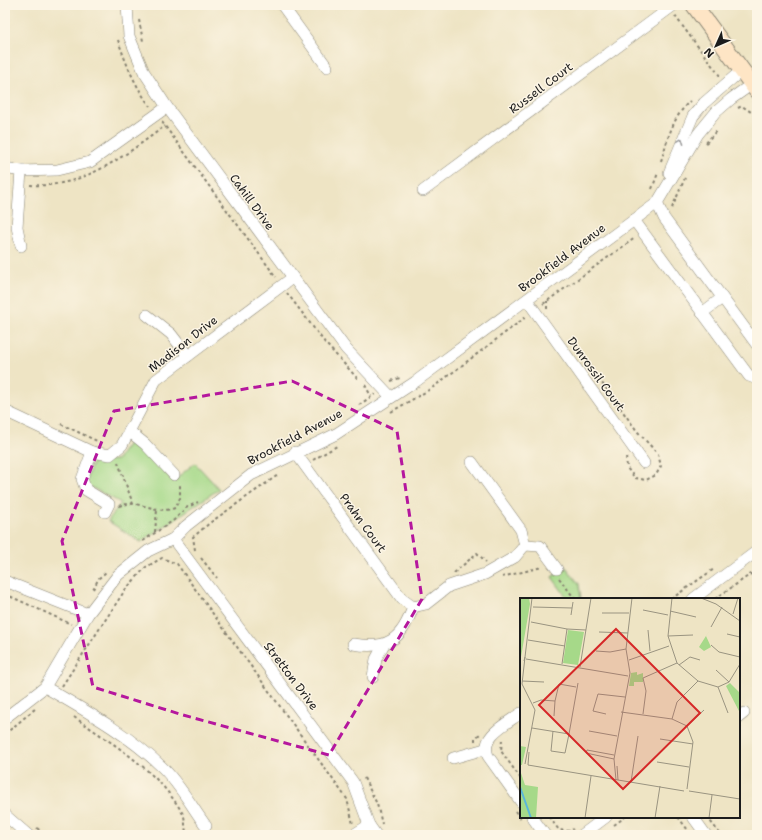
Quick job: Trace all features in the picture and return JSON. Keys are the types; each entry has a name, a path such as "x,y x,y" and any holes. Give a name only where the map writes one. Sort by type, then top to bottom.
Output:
{"street":[{"name":"Cahill Drive","path":"127,5 129,36 144,72 167,107 346,350 391,397"},
{"path":"282,5 327,67"},
{"path":"694,5 754,88"},
{"name":"Russell Court","path":"423,191 672,7"},
{"path":"742,70 722,82 699,100 685,131 657,203 664,218 757,345"},
{"name":"Brookfield Avenue","path":"5,718 45,687 88,614 118,575 148,551 173,539 186,526 251,475 295,452 336,434 415,382 657,203 698,134 716,112 735,96 754,88"},
{"path":"699,100 716,112"},
{"path":"5,168 21,171 56,170 90,162 167,107"},
{"path":"21,171 17,227 21,246"},
{"path":"634,220 749,376 757,379"},
{"name":"Madison Drive","path":"115,451 122,445 156,380 292,278"},
{"path":"702,313 722,298"},
{"name":"Dunrossil Court","path":"527,300 644,463"},
{"path":"147,315 171,334 188,356"},
{"path":"5,411 92,452 110,455 115,451"},
{"path":"129,432 145,444 174,475"},
{"path":"92,452 82,479 86,490 109,504 105,512"},
{"name":"Prahn Court","path":"295,452 402,599 413,607"},
{"path":"472,462 521,530 525,546"},
{"name":"Stretton Drive","path":"173,539 354,782 369,825 379,830"},
{"path":"373,677 376,659 383,646 404,630 413,607 426,604 449,586 493,570 515,557 525,546 540,546 554,570"},
{"path":"694,598 757,551"},
{"path":"5,581 88,614"},
{"path":"353,644 371,647 383,646"},
{"path":"45,687 117,730 142,749 163,768 206,826"},
{"path":"520,714 488,739 485,749 488,756 520,801"},
{"path":"454,758 485,749"},
{"path":"5,815 28,835"},
{"path":"533,818 545,835"},
{"path":"579,831 604,818"},
{"path":"694,818 706,835"},
{"path":"353,835 369,825"}],"path":[{"path":"672,7 719,74 722,82"},
{"path":"139,18 144,43"},
{"path":"719,74 722,82"},
{"path":"735,96 742,106 757,116"},
{"path":"661,164 671,127 684,107 699,100"},
{"path":"147,110 150,105"},
{"path":"737,108 742,106"},
{"path":"705,144 718,128"},
{"path":"650,192 659,171"},
{"path":"664,218 670,214 677,194 689,172"},
{"path":"389,413 432,388 534,310 643,233"},
{"path":"387,377 392,382 405,376"},
{"path":"55,422 103,444 112,443 133,504"},
{"path":"304,464 316,459 340,444"},
{"path":"316,459 317,466"},
{"path":"219,581 195,549 193,537 211,522 280,474"},
{"path":"105,512 125,503 166,511 175,508 179,503 180,480 174,475"},
{"path":"155,532 157,509"},
{"path":"449,576 477,553 501,577 554,570 575,598"},
{"path":"57,694 125,590 146,567 162,558 177,564 347,799 353,824 338,835"},
{"path":"716,598 751,574 757,576"},
{"path":"5,594 72,624"},
{"path":"5,734 38,707"},
{"path":"70,714 150,772 171,797 184,816 187,835"},
{"path":"503,740 500,751 520,778"},
{"path":"363,778 377,804 379,830"},
{"path":"550,818 559,830 579,831"},
{"path":"679,818 692,835"},
{"path":"708,818 721,835"}],"highlighted area":[{"path":"292,381 397,431 422,599 329,755 183,715 93,687 62,541 114,411"}],"green space":[{"path":"133,438 173,481 195,463 219,489 141,542 108,521 121,503 85,484 93,461 117,460"},
{"path":"566,567 579,584 581,598 567,598 552,577"}]}
